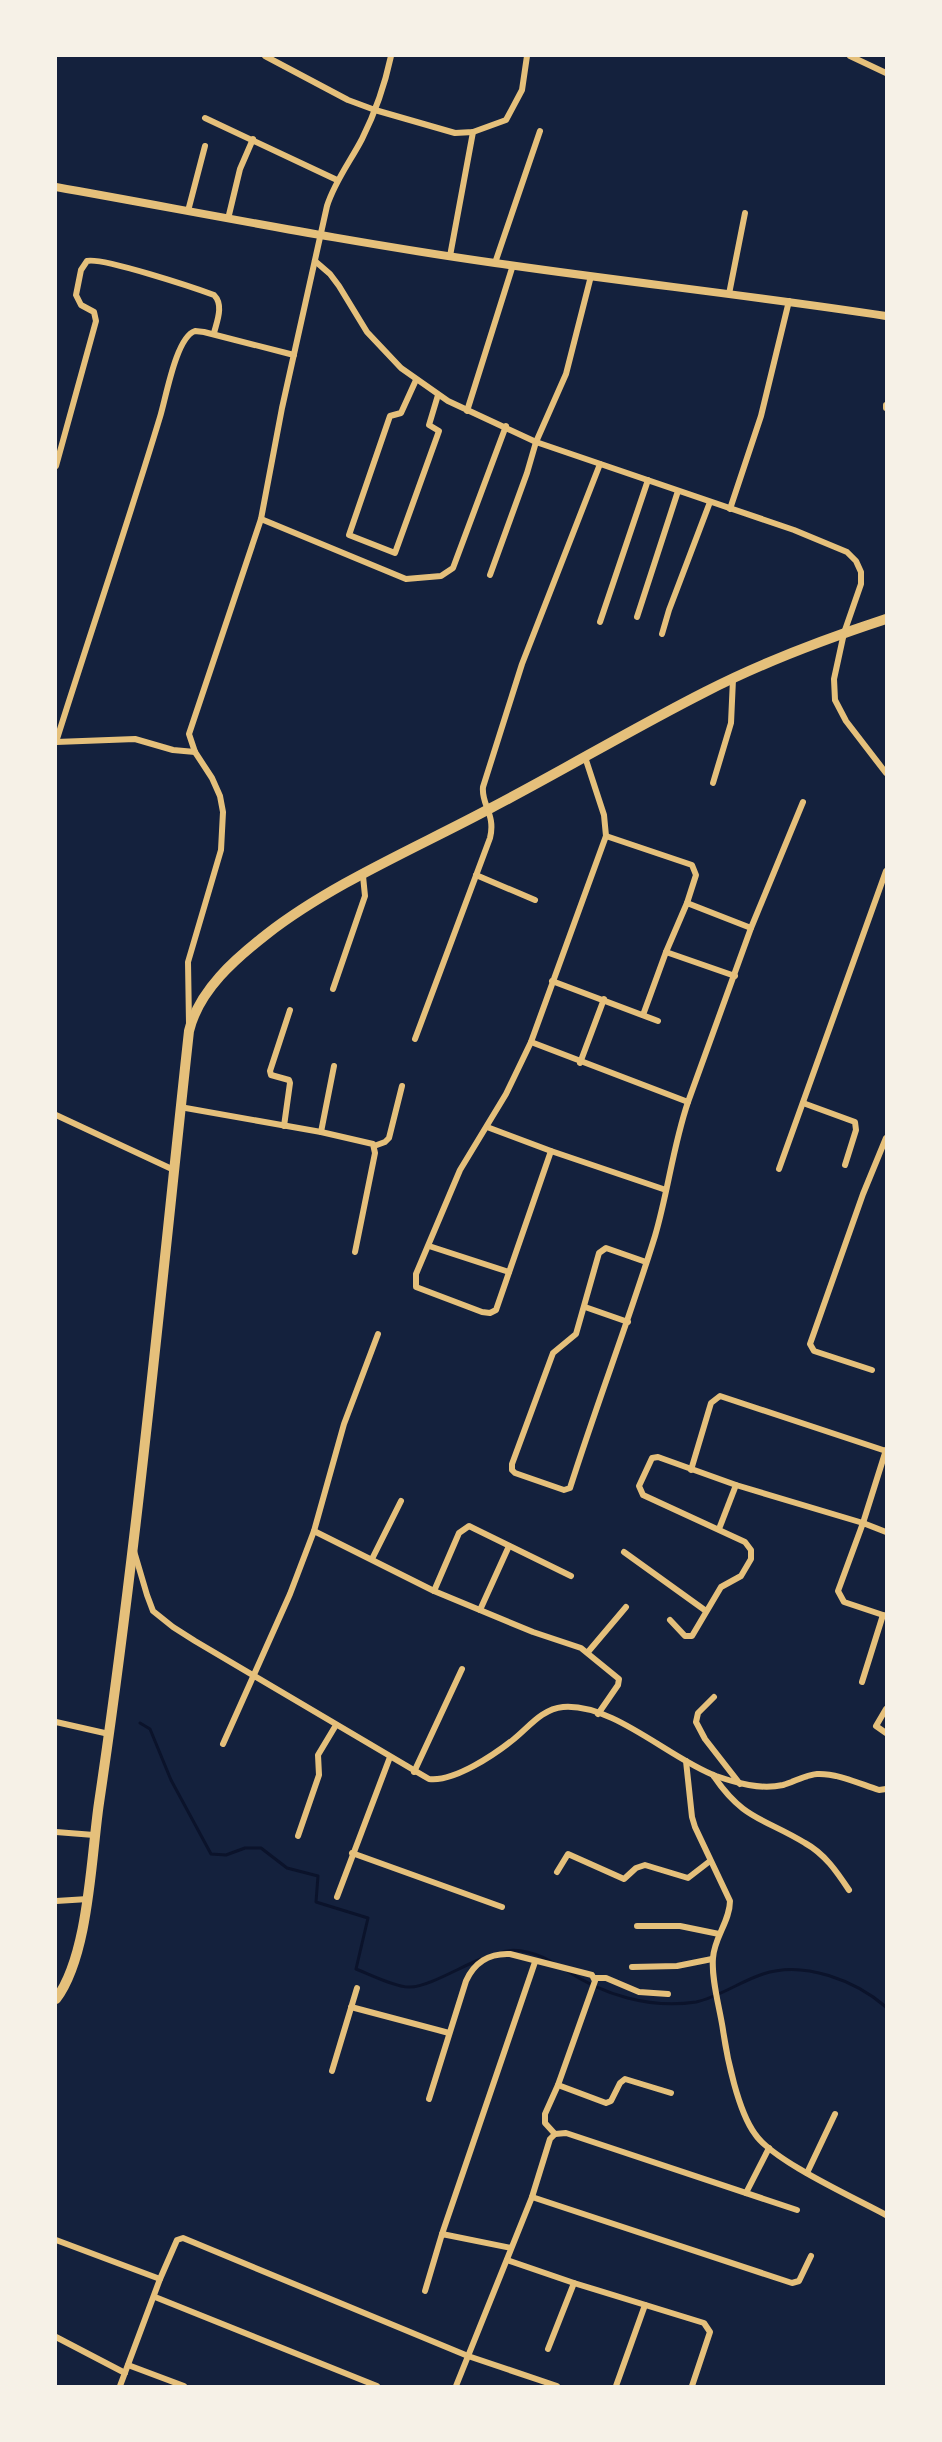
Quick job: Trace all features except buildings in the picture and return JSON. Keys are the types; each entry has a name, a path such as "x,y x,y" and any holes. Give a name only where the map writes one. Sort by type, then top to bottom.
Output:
{"highway":[{"path":"56,1999 79,1942 88,1899 94,1835 133,1546 189,1031 192,1020 206,994 227,968 268,933 298,912 363,876 706,691 844,633 886,619"}],"street":[{"path":"265,56 348,100 455,133 473,132 506,120 522,90 527,56"},
{"path":"189,1031 188,962 221,850 223,832 220,796 212,778 195,752 189,734 191,724 261,519 327,206 337,180 361,140 375,110 391,56"},
{"path":"850,56 886,73"},
{"path":"205,118 337,180"},
{"path":"495,263 540,131"},
{"path":"450,256 473,132"},
{"path":"228,219 240,169 253,139"},
{"path":"188,211 205,146"},
{"path":"56,187 320,236 513,266 789,301 886,316"},
{"path":"729,294 745,213"},
{"path":"56,466 96,321 94,312 81,305 76,295 81,270 87,261 96,261 140,272 214,295 219,300 220,307 214,333"},
{"path":"315,261 330,274 339,286 367,332 416,380 467,411 506,426 536,442 833,545 846,552 856,561 861,572 861,584 844,633 834,680 836,700 846,721 886,773"},
{"path":"467,411 513,266"},
{"path":"490,575 536,442 566,374 591,276"},
{"path":"730,509 761,416 789,301"},
{"path":"195,752 173,750 135,739 56,742 161,415 180,347 190,332 195,331 214,333 294,356"},
{"path":"416,380 401,413 390,416 349,535 395,552 439,431 429,425 438,395"},
{"path":"261,519 406,579 441,576 453,568 506,426"},
{"path":"415,1039 492,831 490,809 482,794 483,787 522,664 600,465"},
{"path":"600,622 648,480"},
{"path":"637,617 678,491"},
{"path":"663,634 669,610 710,502"},
{"path":"713,783 731,723 733,679"},
{"path":"551,1151 496,1310 482,1312 416,1287 416,1274 460,1170 507,1094 531,1042 606,836 604,815 585,757"},
{"path":"646,1262 606,1248 601,1250 576,1334 553,1353 512,1464 513,1472 564,1490 570,1488 628,1322 646,1262 666,1190 680,1126 688,1102 752,928 803,802"},
{"path":"606,836 692,865 696,875 643,1015"},
{"path":"779,1169 886,872"},
{"path":"476,875 535,900"},
{"path":"333,989 365,896 363,876"},
{"path":"687,903 752,928"},
{"path":"666,952 735,976"},
{"path":"552,981 658,1021"},
{"path":"580,1062 604,999"},
{"path":"284,1126 290,1083 288,1080 271,1075 270,1071 290,1010"},
{"path":"531,1042 688,1102"},
{"path":"321,1132 334,1066"},
{"path":"374,1146 388,1140 402,1086"},
{"path":"802,1104 855,1122 856,1130 845,1165"},
{"path":"180,1107 321,1132 374,1146"},
{"path":"56,1115 174,1170"},
{"path":"487,1127 666,1190"},
{"path":"872,1370 814,1351 810,1344 863,1194 886,1138"},
{"path":"355,1252 375,1153 374,1146"},
{"path":"429,1246 509,1272"},
{"path":"585,1307 628,1322"},
{"path":"223,1744 290,1594 314,1531 344,1424 378,1334"},
{"path":"692,1470 711,1403 720,1395 886,1451 838,1594 844,1602 885,1615 862,1682"},
{"path":"670,1620 685,1636 690,1637 721,1587 741,1576 751,1558 751,1550 749,1545 719,1529 648,1498 640,1492 639,1486 653,1456 736,1485 886,1532"},
{"path":"719,1529 736,1485"},
{"path":"372,1559 401,1501"},
{"path":"434,1591 464,1527 471,1526 571,1576"},
{"path":"314,1531 434,1591 588,1652 619,1679 618,1685 598,1714"},
{"path":"133,1546 149,1603 158,1616 254,1677 429,1779 448,1777 497,1751 548,1711 570,1707 598,1714 628,1727 713,1775 740,1784 782,1785 820,1774 879,1790 886,1789"},
{"path":"480,1610 509,1546"},
{"path":"624,1552 706,1611"},
{"path":"588,1652 626,1607"},
{"path":"414,1772 462,1669"},
{"path":"714,1697 698,1713 696,1722 705,1739 740,1784"},
{"path":"886,1709 876,1726 886,1734"},
{"path":"56,1722 109,1734"},
{"path":"298,1836 319,1775 318,1755 336,1725"},
{"path":"337,1897 390,1757"},
{"path":"686,1761 692,1817 730,1901 729,1912 719,1934 712,1959 726,2048 737,2090 752,2130 769,2148 807,2173 886,2215"},
{"path":"713,1775 730,1798 749,1814 806,1843 828,1861 849,1890"},
{"path":"56,1832 94,1835"},
{"path":"352,1853 502,1907"},
{"path":"556,1872 568,1854 624,1879 636,1868 645,1865 688,1878 710,1861"},
{"path":"56,1901 88,1899"},
{"path":"637,1926 681,1926 719,1934"},
{"path":"429,2099 466,1981 475,1965 503,1954 595,1978 606,1978 639,1992 668,1994"},
{"path":"632,1967 677,1966 712,1959"},
{"path":"425,2291 442,2234 535,1962"},
{"path":"555,2134 544,2118 558,2085 595,1978"},
{"path":"332,2071 357,1988"},
{"path":"351,2007 449,2033"},
{"path":"558,2085 606,2103 611,2101 620,2083 625,2079 671,2092"},
{"path":"807,2173 835,2114"},
{"path":"456,2386 532,2197 550,2139 555,2134 566,2133 797,2210"},
{"path":"746,2193 769,2148"},
{"path":"532,2197 792,2283 799,2281 811,2256"},
{"path":"442,2234 511,2248"},
{"path":"120,2386 177,2240 186,2238 468,2356 557,2386"},
{"path":"56,2240 160,2279"},
{"path":"507,2260 704,2323 709,2328 709,2337 692,2386"},
{"path":"548,2349 574,2283"},
{"path":"155,2297 376,2386"},
{"path":"616,2386 645,2305"},
{"path":"56,2337 125,2373"},
{"path":"128,2365 183,2386"}],"waterway":[{"path":"140,1723 150,1729 171,1780 211,1854 226,1855 245,1848 261,1848 287,1868 318,1876 316,1902 368,1918 356,1969 391,1983 410,1987 435,1980 481,1959"},
{"path":"499,1953 513,1950 528,1952 555,1964"},
{"path":"566,1970 595,1987 611,1993 644,2002 679,2004 705,2000 763,1974 779,1970 812,1971 845,1981 886,2007"}]}
